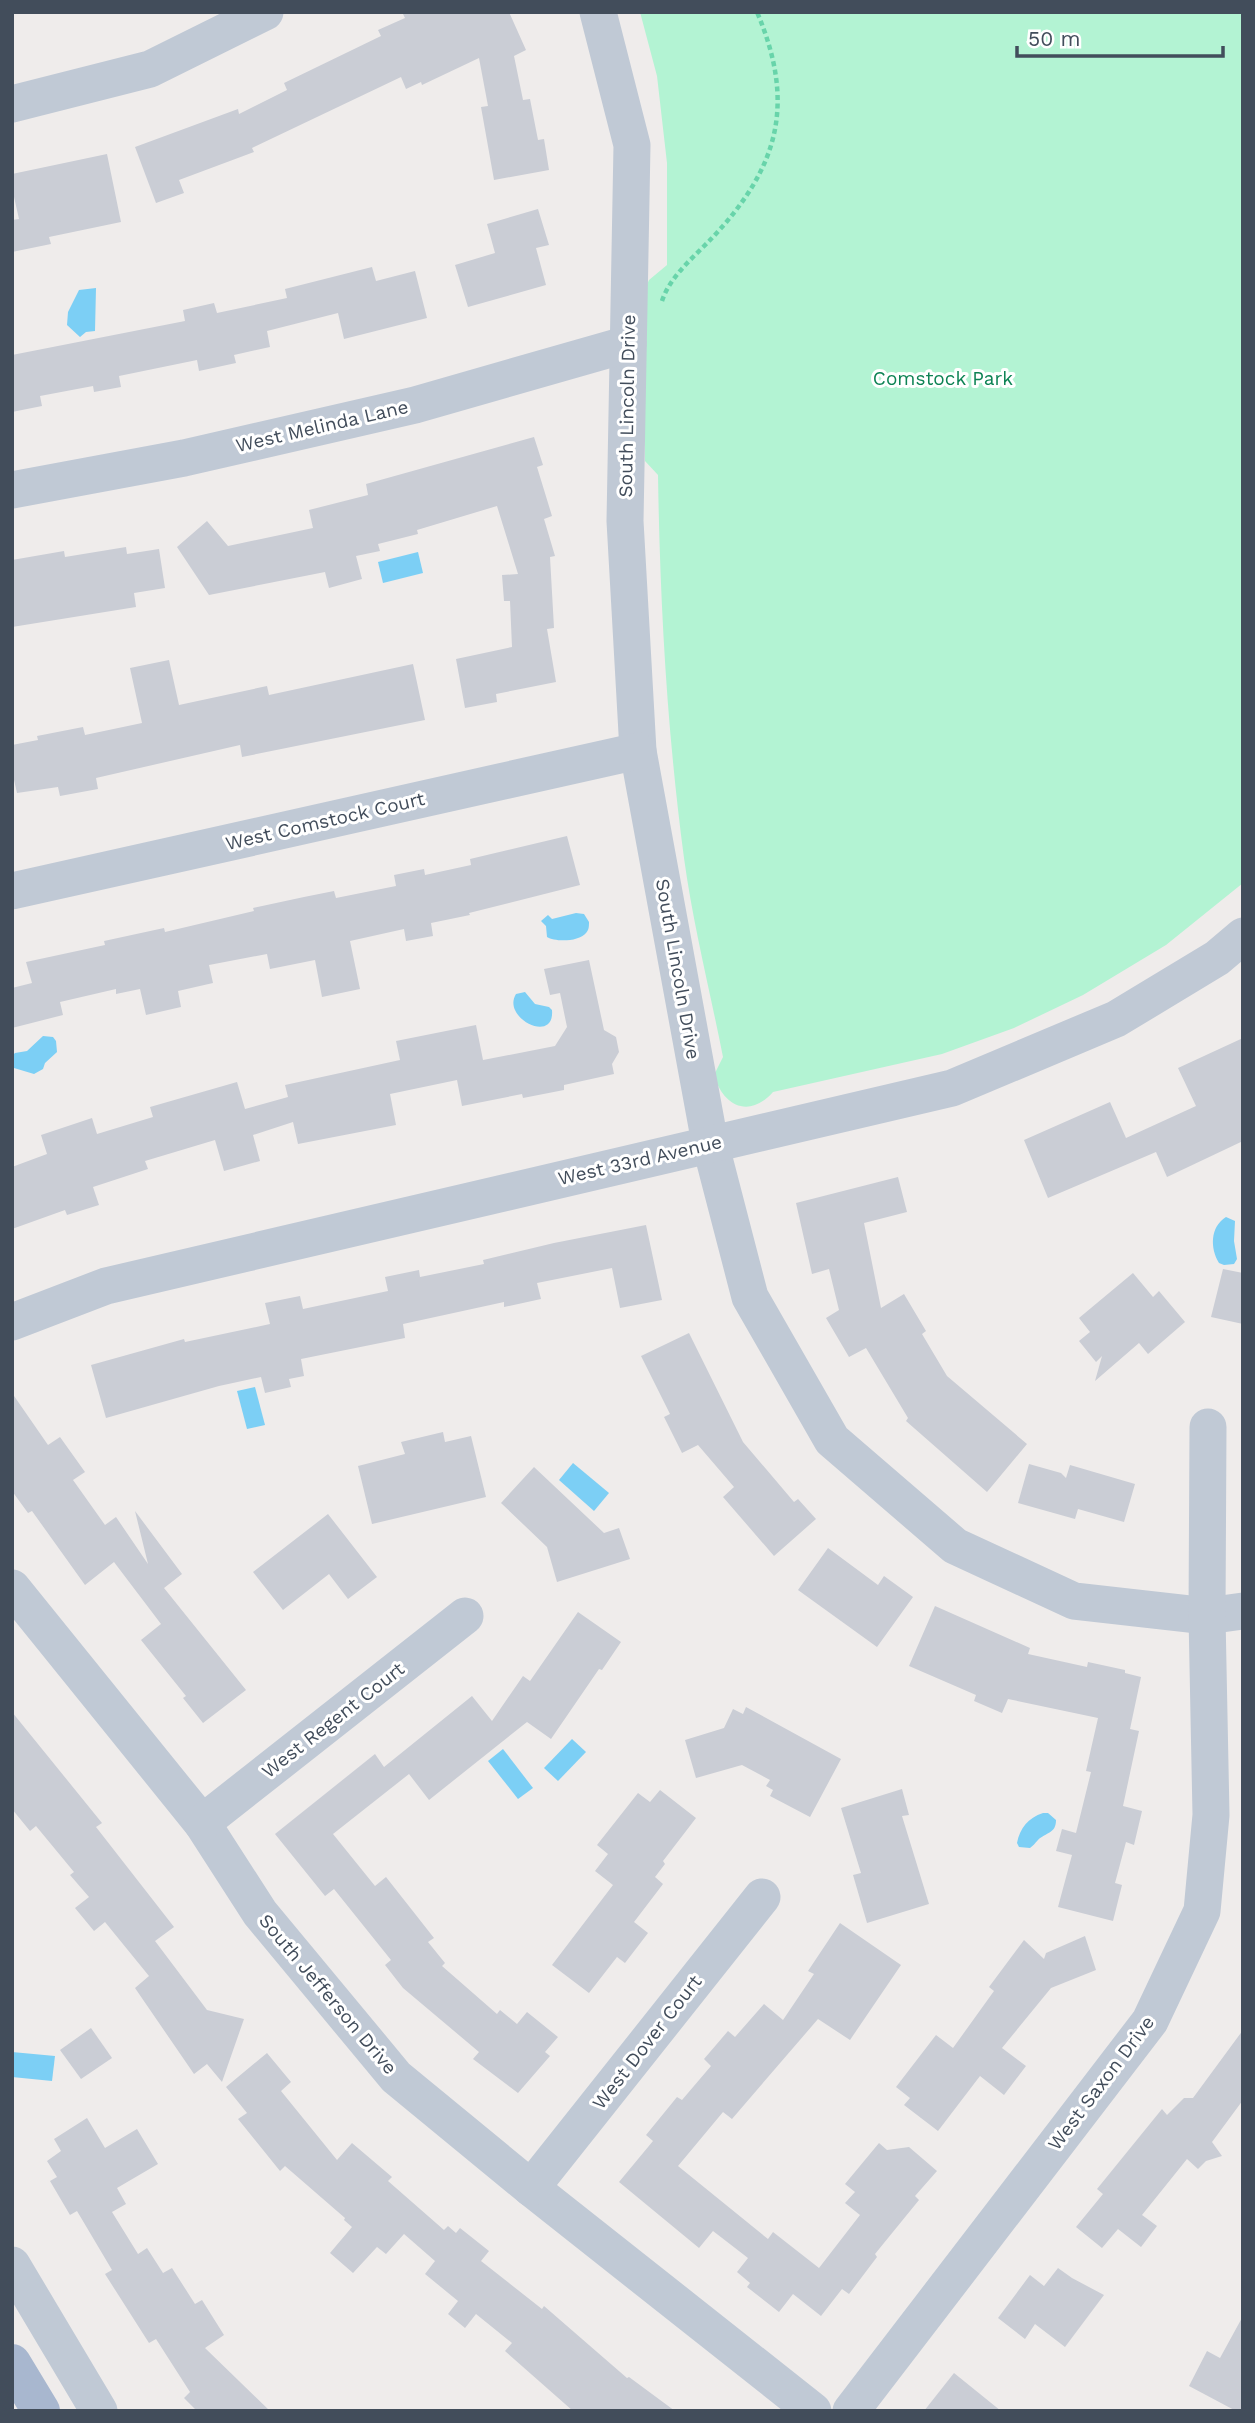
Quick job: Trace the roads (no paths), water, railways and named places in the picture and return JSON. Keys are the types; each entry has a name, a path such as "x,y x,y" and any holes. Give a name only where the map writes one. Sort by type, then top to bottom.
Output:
{"main road":[{"path":"12,2362 41,2411"}],"street":[{"path":"12,104 150,69 265,12"},
{"name":"South Lincoln Drive","path":"598,12 632,145 625,521 638,751 710,1143 750,1297 832,1440 955,1546 1074,1601 1207,1616 1243,1611"},
{"name":"West Melinda Lane","path":"12,490 184,458 415,405 628,344"},
{"name":"West Comstock Court","path":"12,891 638,751"},
{"name":"West 33rd Avenue","path":"12,1322 106,1286 952,1088 1116,1019 1217,958 1243,936"},
{"name":"West Saxon Drive","path":"851,2411 1150,2021 1202,1911 1212,1815 1207,1616 1208,1427"},
{"name":"South Jefferson Drive","path":"12,1588 202,1823 260,1913 396,2077 531,2188 813,2411"},
{"name":"West Regent Court","path":"202,1823 465,1616"},
{"name":"West Dover Court","path":"531,2188 762,1897"},
{"path":"12,2265 99,2411"}],"water":[{"path":"96,288 95,331 86,332 80,337 67,325 68,312 79,290"},
{"path":"418,552 423,573 383,583 378,562"},
{"path":"576,913 584,914 589,922 588,931 583,936 567,940 547,937 546,926 541,921 548,915 552,919"},
{"path":"525,992 535,1004 552,1010 551,1020 546,1026 530,1024 516,1012 513,1003 516,994"},
{"path":"43,1036 53,1037 57,1052 45,1063 43,1069 34,1074 14,1068 12,1056 27,1051"},
{"path":"1226,1217 1235,1221 1237,1259 1234,1264 1224,1265 1219,1263 1216,1257 1213,1238 1217,1226"},
{"path":"255,1387 265,1425 247,1429 237,1391"},
{"path":"573,1463 609,1493 594,1511 559,1480"},
{"path":"572,1739 586,1752 558,1781 544,1768"},
{"path":"503,1749 533,1788 518,1799 488,1761"},
{"path":"1043,1813 1048,1813 1056,1820 1054,1828 1030,1848 1019,1847 1017,1843 1023,1828"},
{"path":"12,2052 55,2056 52,2081 12,2077"}],"park label":[{"name":"Comstock Park","path":"943,378"}]}
